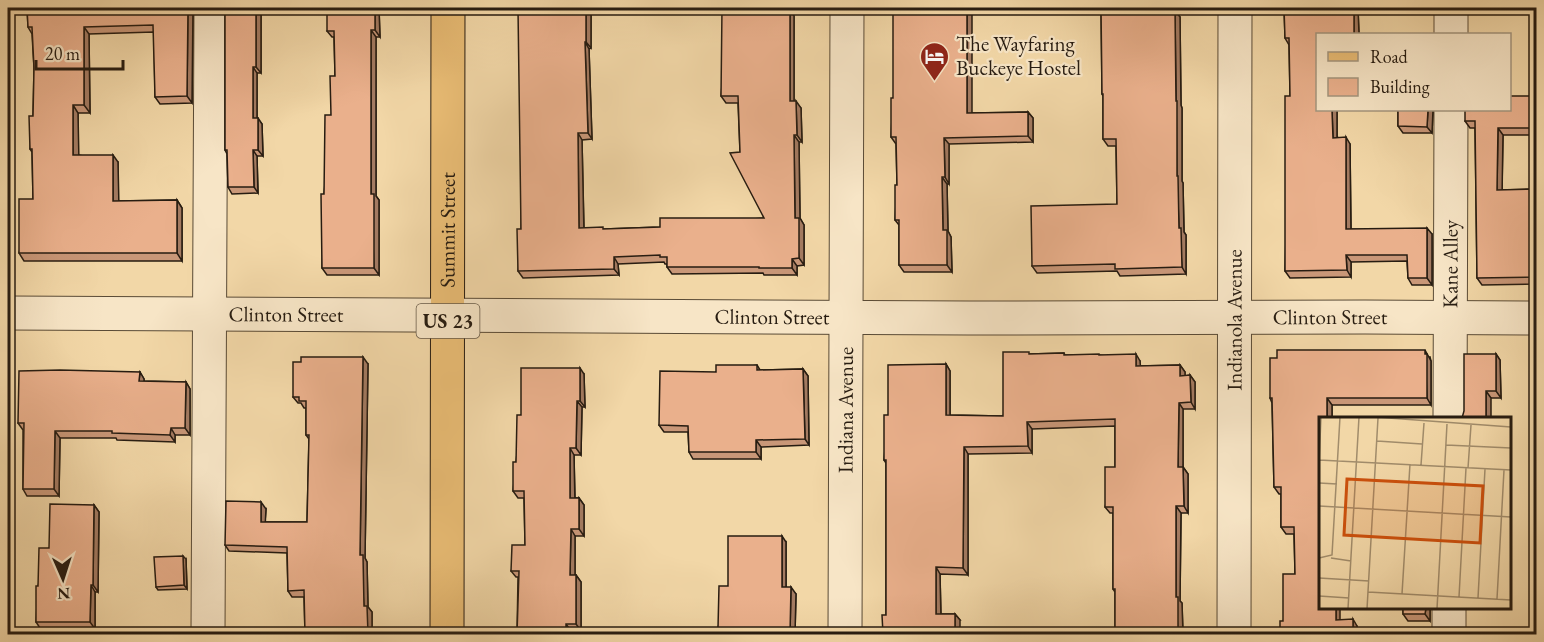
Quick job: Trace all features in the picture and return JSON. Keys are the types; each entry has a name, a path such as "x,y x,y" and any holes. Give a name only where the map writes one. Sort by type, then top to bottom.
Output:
{"main road":[{"name":"Summit Street","path":"447,634 448,8"}],"street":[{"path":"208,634 211,8"},
{"name":"Indiana Avenue","path":"845,634 847,8"},
{"name":"Indianola Avenue","path":"1234,634 1235,8"},
{"path":"1451,8 1451,33"},
{"name":"Kane Alley","path":"1450,417 1451,111"},
{"name":"Clinton Street","path":"8,313 1536,318"},
{"path":"1449,609 1449,634"}],"building":[{"path":"27,8 188,8 187,96 155,97 153,25 84,27 84,105 73,105 73,155 113,155 113,201 177,200 177,253 19,253 19,199 33,199 29,116 33,116 34,68 32,27 28,27"},
{"path":"225,8 256,8 253,118 258,118 258,150 253,150 254,187 228,187 227,150 225,150"},
{"path":"327,8 375,8 375,30 371,30 371,194 374,194 374,268 322,268 321,194 324,194 325,115 331,115 330,76 335,76 334,31 327,31"},
{"path":"586,8 588,133 578,133 579,228 603,227 603,229 660,227 660,218 764,218 730,153 740,152 738,96 721,96 722,8 790,9 790,101 796,101 797,135 794,135 795,218 799,218 799,258 792,259 792,268 667,267 667,257 660,257 660,255 614,257 614,269 518,271 517,229 521,229 518,9"},
{"path":"893,8 967,8 967,113 1028,112 1028,136 944,138 943,230 947,230 947,265 899,265 899,220 895,220 896,137 891,137"},
{"path":"1101,8 1175,10 1177,176 1182,267 1115,269 1115,264 1032,266 1031,206 1117,204 1116,139 1103,139"},
{"path":"1284,8 1354,8 1354,33 1316,33 1316,111 1332,111 1333,138 1346,137 1346,229 1427,228 1427,278 1408,278 1407,255 1346,255 1347,270 1285,271 1285,96 1290,96 1289,38 1285,38"},
{"path":"1533,8 1536,8 1536,128 1498,128 1497,190 1536,189 1536,277 1477,278 1475,121 1465,121 1465,111 1511,111 1511,96 1532,96"},
{"path":"1398,111 1428,111 1427,127 1398,126"},
{"path":"1277,350 1425,350 1427,354 1427,398 1327,398 1327,417 1319,417 1319,609 1336,609 1336,620 1353,619 1353,634 1280,634 1280,621 1283,621 1283,574 1295,574 1294,527 1281,527 1281,487 1274,487 1270,358 1277,358"},
{"path":"1003,352 1064,353 1064,355 1136,354 1136,366 1180,365 1180,376 1190,375 1191,402 1179,403 1178,467 1183,467 1184,506 1176,506 1178,634 1119,634 1119,631 1115,631 1113,507 1105,507 1105,467 1115,467 1115,419 1027,422 1028,446 964,447 963,568 936,567 936,614 955,614 955,634 883,634 882,615 886,615 884,415 888,415 888,365 946,364 946,415 1003,416"},
{"path":"1464,354 1496,354 1496,391 1486,391 1486,417 1462,417"},
{"path":"301,357 363,357 360,555 363,555 364,606 367,606 368,634 305,634 304,590 288,591 287,547 225,545 226,501 261,502 261,522 307,522 309,435 306,435 306,401 299,401 299,397 293,397 293,362 301,362"},
{"path":"716,365 757,365 757,370 803,369 805,439 756,440 756,452 689,452 688,426 659,425 660,371 716,372"},
{"path":"521,368 580,368 576,448 570,448 570,498 579,498 579,529 571,529 570,575 576,575 576,624 566,624 566,634 517,634 519,571 511,571 512,545 525,545 524,491 513,491 517,415 521,415"},
{"path":"19,371 140,372 139,381 186,382 185,428 171,428 170,435 112,433 112,431 55,431 54,489 23,489 24,423 18,423"},
{"path":"1532,393 1536,393 1536,435 1532,435"},
{"path":"1536,435 1536,481 1535,481"},
{"path":"50,504 94,505 90,622 36,622 39,548 49,548"},
{"path":"728,536 782,536 782,587 791,587 790,634 735,634 735,628 718,628 719,586 728,586"},
{"path":"183,556 184,585 156,587 154,557"},
{"path":"1403,609 1426,609 1425,614 1403,614"}],"place":[{"name":"The Wayfaring Buckeye Hostel","path":"935,82"}]}
